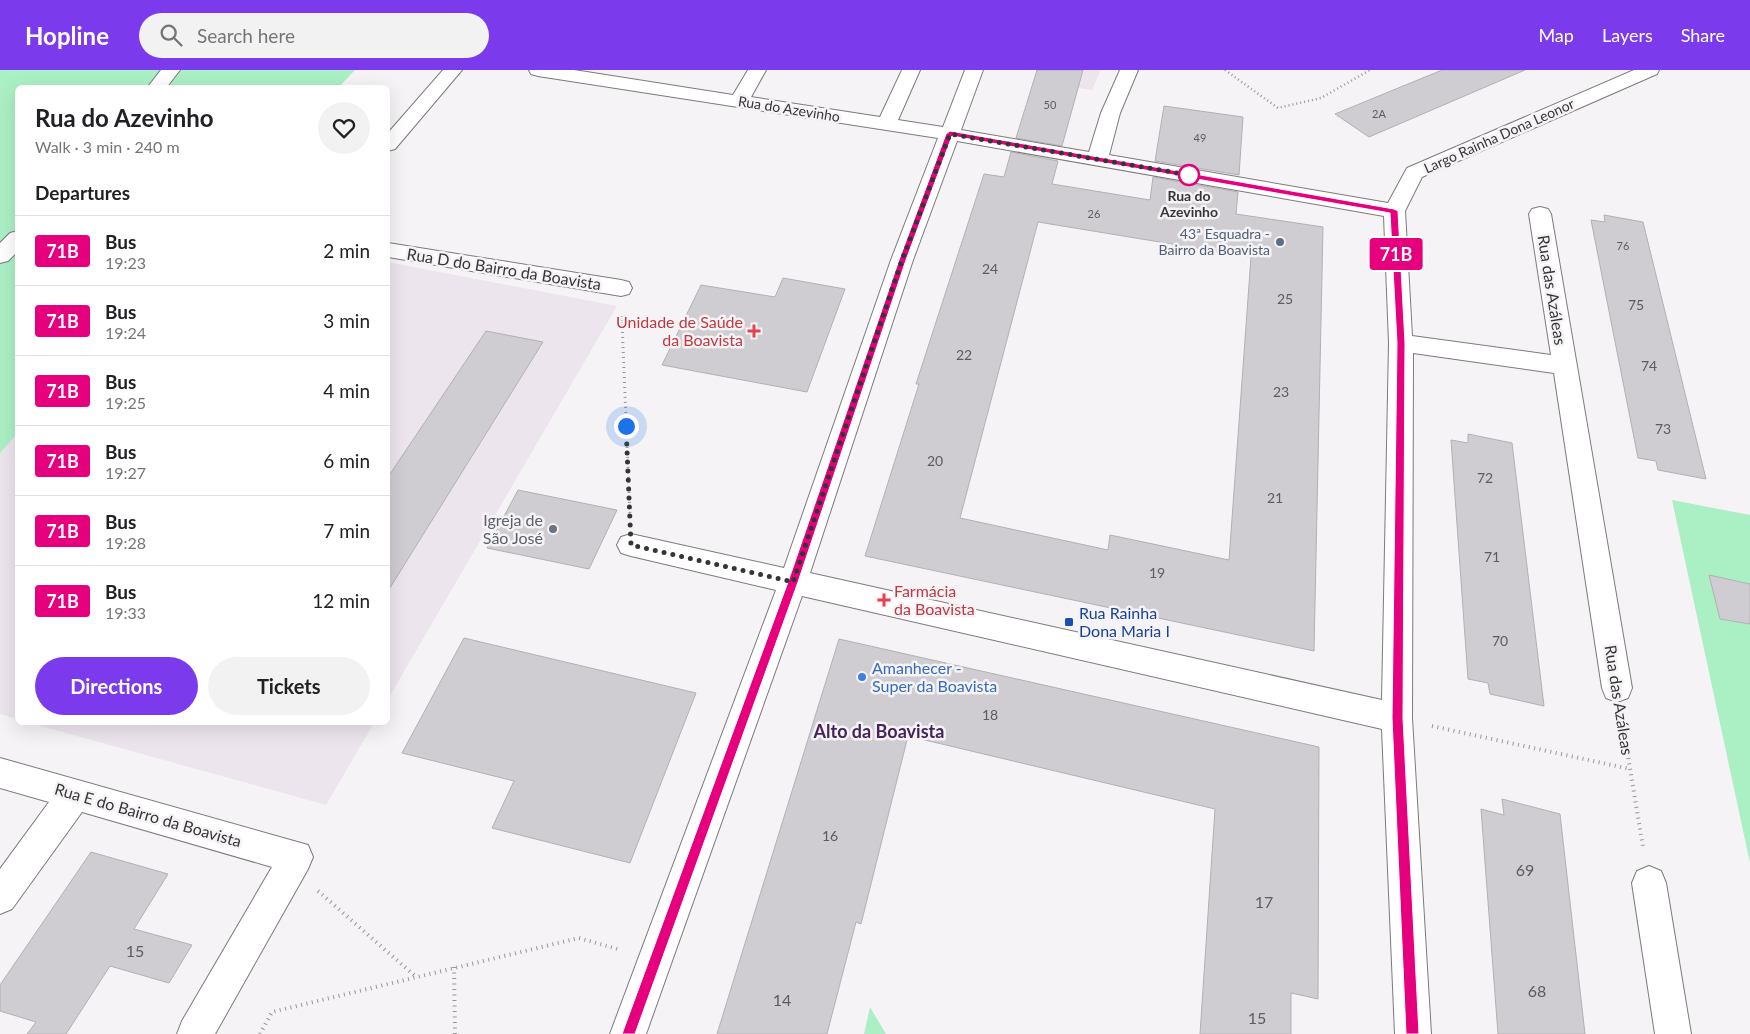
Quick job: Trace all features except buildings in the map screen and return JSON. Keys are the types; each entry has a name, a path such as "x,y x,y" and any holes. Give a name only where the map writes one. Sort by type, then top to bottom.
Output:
{"street":[{"path":"158,85 170,70"},
{"path":"390,143 453,70"},
{"name":"Rua do Azevinho","path":"538,70 599,74 739,101 950,134 1394,211"},
{"path":"739,101 757,70"},
{"path":"886,125 911,70"},
{"path":"628,1034 793,582 902,260 974,70"},
{"path":"1098,159 1101,142 1113,108 1130,70"},
{"name":"Largo Rainha Dona Leonor","path":"1394,211 1414,173 1650,70"},
{"path":"1394,211 1401,343 1397,718 1413,1034"},
{"name":"Rua das Azáleas","path":"1540,214 1617,688"},
{"path":"0,256 15,241"},
{"name":"Rua D do Bairro da Boavista","path":"390,250 621,288"},
{"name":"Rua das Azáleas","path":"1401,343 1565,366"},
{"path":"631,545 1397,718"},
{"name":"Rua E do Bairro da Boavista","path":"0,773 75,794 289,868"},
{"path":"0,897 75,794"},
{"path":"195,1034 289,868"},
{"path":"1649,883 1674,1034"}],"path":[{"path":"1225,70 1278,108 1322,98 1370,70"},
{"path":"621,288 631,545"},
{"name":"Rua das Azáleas","path":"1617,688 1649,883"},
{"path":"1397,718 1630,769"},
{"path":"289,868 317,889 416,976"},
{"path":"260,1034 272,1012 578,938 655,960"},
{"path":"454,967 455,1034"}],"shaded area":[{"path":"1083,70 1101,70 1092,90 1078,88"},
{"path":"390,262 617,306 390,696"},
{"path":"15,397 15,718 0,714 0,413"},
{"path":"37,725 373,725 326,805"}],"green space":[{"path":"0,70 355,70 341,85 15,85 15,436 0,453"},
{"path":"1672,500 1750,515 1750,863"},
{"path":"870,1007 886,1034 864,1034"}],"bus line":[{"name":"71B","path":"628,1034 793,582 902,260 950,134 1394,211 1401,343 1397,718 1413,1034"}],"place":[{"name":"Rua do Azevinho","path":"1189,175"},
{"name":"43ª Esquadra - Bairro da Boavista","path":"1280,242"},
{"name":"Unidade de Saúde da Boavista","path":"754,331"},
{"name":"Igreja de São José","path":"553,529"},
{"name":"Farmácia da Boavista","path":"884,600"},
{"name":"Rua Rainha Dona Maria I","path":"1069,622"},
{"name":"Amanhecer - Super da Boavista","path":"862,677"}],"district":[{"name":"Alto da Boavista","path":"879,732"}],"route":[{"path":"626,426 631,545 793,582 902,260 950,134 1189,175"}]}
